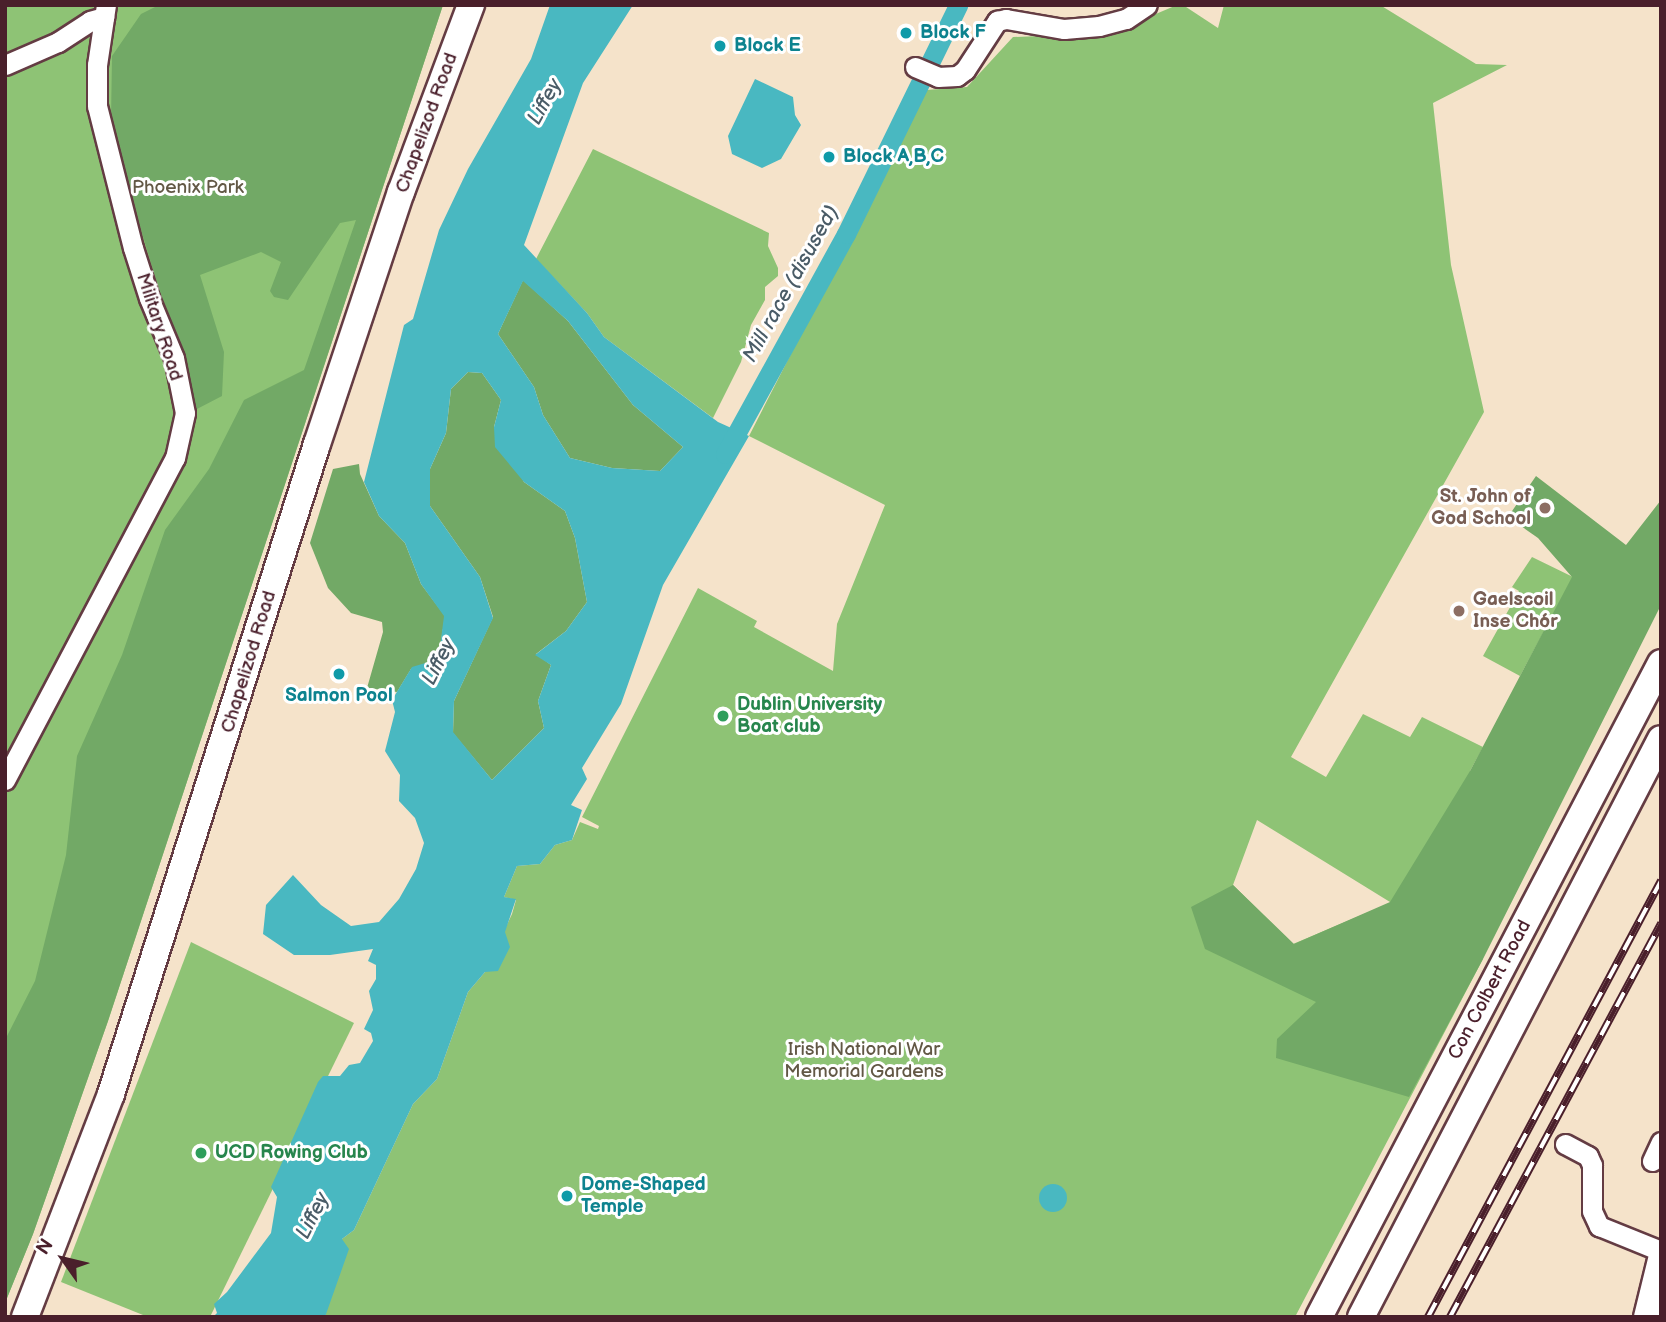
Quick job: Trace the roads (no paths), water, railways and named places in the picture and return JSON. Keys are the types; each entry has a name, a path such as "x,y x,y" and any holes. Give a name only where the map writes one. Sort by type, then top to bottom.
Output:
{"main road":[{"name":"Chapelizod Road","path":"25,1317 111,1094 317,444 401,192 471,5"},
{"name":"Con Colbert Road","path":"1319,1317 1661,663"},
{"name":"Con Colbert Road","path":"1361,1317 1661,739"},
{"path":"1647,1317 1661,1259"}],"street":[{"path":"915,67 938,77 948,78 965,69 998,21 1006,19 1064,29 1099,26 1126,19 1147,5"},
{"path":"5,65 58,42 105,11"},
{"name":"Military Road","path":"5,780 175,458 185,413 174,358 149,298 104,141 97,106 97,65 105,11"},
{"path":"1652,1161 1661,1142"},
{"path":"1565,1144 1588,1156 1592,1165 1592,1211 1599,1226 1661,1251"}],"water":[{"name":"Liffey","path":"550,5 633,5 583,83 524,245 587,313 604,337 718,422 749,436 663,585 621,704 582,768 587,779 571,805 582,810 572,840 555,845 540,864 517,866 504,897 516,899 505,932 510,947 498,971 485,972 468,992 437,1079 413,1104 354,1230 342,1239 349,1249 325,1317 213,1317 217,1313 214,1304 227,1292 271,1233 277,1197 271,1187 318,1082 323,1076 340,1076 349,1065 360,1063 373,1041 371,1033 364,1029 373,1010 369,991 376,979 376,965 368,961 373,949 330,955 294,955 263,934 266,905 293,875 321,905 351,926 379,922 399,899 416,869 424,843 415,818 399,801 400,775 385,751 395,712 392,700 412,667 432,661 440,647 444,616 421,584 405,543 379,516 364,482 404,325 413,319 439,230 468,169 531,59","holes":["523,281 568,321 633,405 683,447 660,471 612,468 570,458 543,415 534,387 498,334","468,372 482,373 501,400 494,427 495,447 524,482 565,511 575,538 587,602 566,631 535,655 551,665 538,701 544,728 492,780 453,732 454,701 493,618 480,577 430,506 430,469 446,433 451,389"]},
{"path":"755,79 793,97 795,115 801,125 781,159 762,168 732,154 728,136"},
{"path":"1053,1184 1063,1188 1067,1198 1063,1208 1053,1212 1043,1208 1039,1198 1043,1188"}],"waterway":[{"name":"Mill race (disused)","path":"725,454 846,234 958,5"}],"railway":[{"path":"1428,1317 1661,880"},
{"path":"1450,1317 1661,923"}],"place":[{"name":"Block F","path":"906,33"},
{"name":"Block E","path":"720,46"},
{"name":"Block A,B,C","path":"829,157"},
{"name":"St. John of God School","path":"1545,508"},
{"name":"Gaelscoil Inse Chór","path":"1459,611"},
{"name":"Salmon Pool","path":"339,674"},
{"name":"Dublin University Boat club","path":"723,716"},
{"name":"UCD Rowing Club","path":"201,1153"},
{"name":"Dome-Shaped Temple","path":"567,1196"}],"park label":[{"name":"Phoenix Park","path":"188,188"},
{"name":"Irish National War Memorial Gardens","path":"864,1061"}]}
